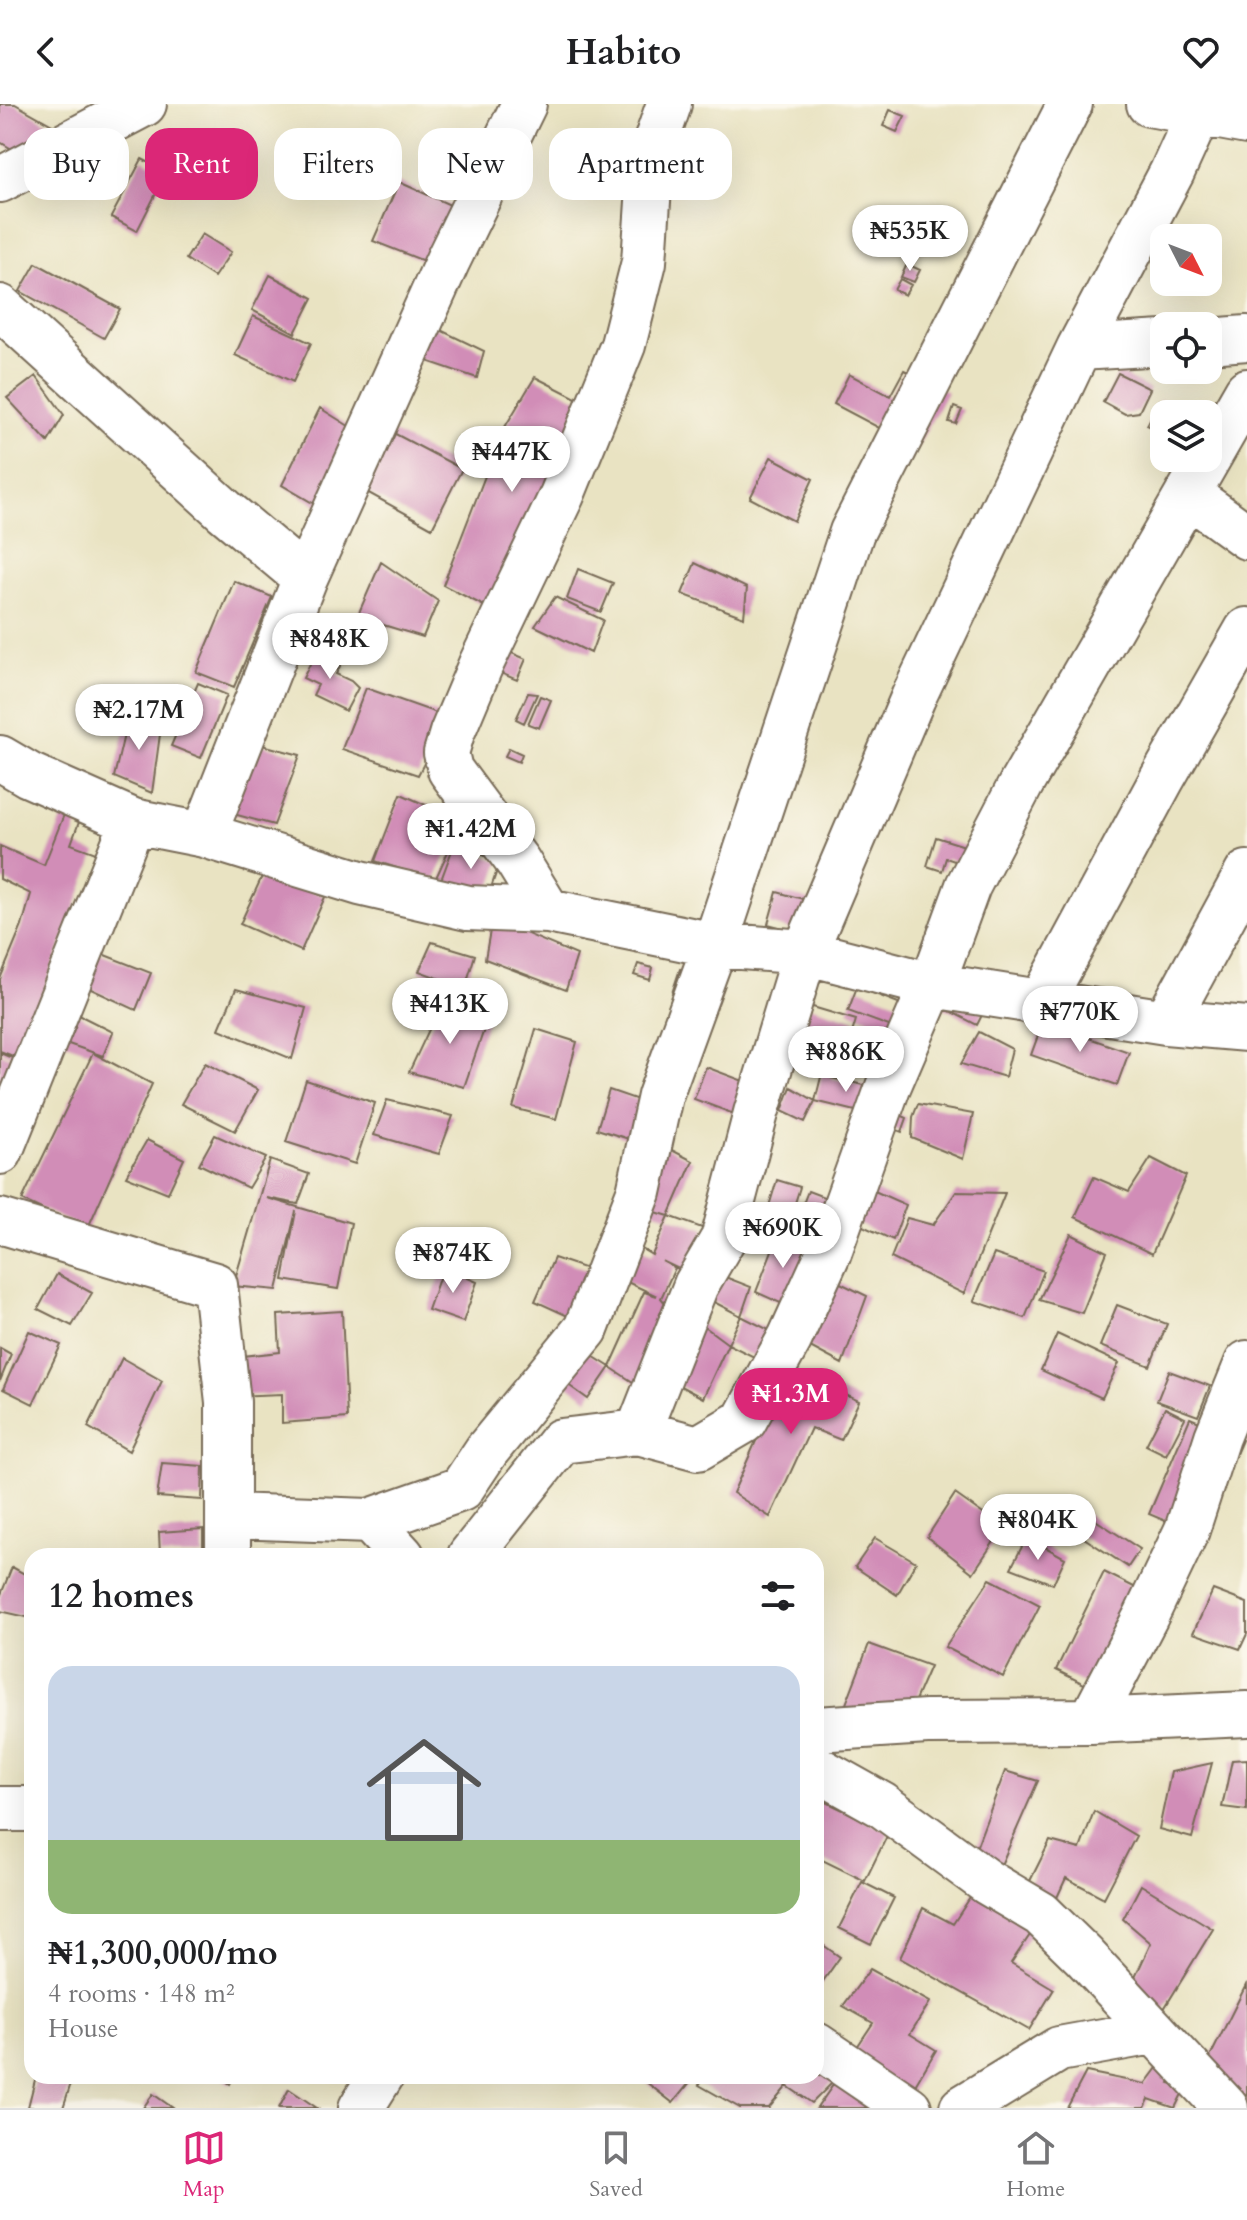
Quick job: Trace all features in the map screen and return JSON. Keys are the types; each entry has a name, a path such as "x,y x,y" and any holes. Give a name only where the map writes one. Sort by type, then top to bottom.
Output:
{"street":[{"path":"0,180 144,104"},
{"path":"204,835 305,578 448,260 524,104"},
{"path":"548,911 518,862 450,770 446,753 481,664 562,495 623,345 644,262 651,156 669,104"},
{"path":"0,1221 215,1285 228,1402 229,1536 370,1521 461,1489 487,1450 586,1329 639,1192 660,1096 715,945 852,532 1070,104"},
{"path":"1149,104 1201,108 1247,122"},
{"path":"638,1432 696,1285 723,1239 756,1113 805,952 913,698 1079,348 1154,208 1201,108"},
{"path":"0,307 225,511 305,578"},
{"path":"1222,340 1247,338"},
{"path":"1079,348 1150,344"},
{"path":"476,1548 561,1441 638,1432 698,1448 744,1421 790,1338 829,1252 888,1087 932,985 968,886 1014,797 1247,391"},
{"path":"1188,494 1247,537"},
{"path":"1041,1003 1247,630"},
{"path":"0,758 29,775 133,821 204,835 360,883 468,908 548,911 715,945 805,952 932,985 1166,1022 1247,1029"},
{"path":"0,1152 133,821"},
{"path":"1166,1022 1247,873"},
{"path":"1091,1721 1187,1530 1217,1437 1247,1363"},
{"path":"370,1521 395,1548"},
{"path":"825,1719 1091,1721 1247,1714"},
{"path":"824,1772 882,1805 987,1882 1041,1914 1226,2108"},
{"path":"0,1809 24,1809"},
{"path":"962,2108 1059,2049 1153,2032"},
{"path":"824,2050 909,2108"},
{"path":"361,2108 376,2084"}],"building":[{"path":"0,104 15,104 52,125 51,128 24,128 24,156 0,142"},
{"path":"890,110 905,116 897,132 883,126"},
{"path":"142,159 145,161 145,200 153,200 137,231 111,217 120,200 129,200 129,183"},
{"path":"402,183 418,191 418,200 439,200 457,208 434,265 373,241 391,200 402,200"},
{"path":"202,234 231,252 214,277 186,259"},
{"path":"36,263 120,309 104,338 20,291"},
{"path":"907,264 920,270 914,282 901,277"},
{"path":"270,275 313,298 295,333 252,310"},
{"path":"900,279 911,285 905,295 894,290"},
{"path":"253,316 311,343 293,382 235,355"},
{"path":"430,325 484,351 477,378 415,357"},
{"path":"904,370 947,392 917,448 834,404 849,374 890,396"},
{"path":"1118,373 1150,389 1139,412 1125,414 1103,402"},
{"path":"36,376 64,415 48,442 7,398"},
{"path":"535,377 582,401 496,612 443,585 502,432"},
{"path":"954,407 962,410 956,424 949,422"},
{"path":"320,408 360,433 323,509 282,485"},
{"path":"384,428 462,469 432,528 356,486"},
{"path":"771,457 813,479 794,521 750,498"},
{"path":"381,562 438,601 423,637 357,617"},
{"path":"695,563 747,588 744,617 682,594"},
{"path":"578,569 613,583 601,612 567,599"},
{"path":"234,581 272,597 234,687 196,672"},
{"path":"555,597 603,620 591,653 535,626"},
{"path":"500,648 526,659 517,680 491,669"},
{"path":"317,650 342,662 336,674 358,688 346,711 313,695 318,685 303,678"},
{"path":"198,683 227,695 201,758 171,746"},
{"path":"366,688 448,717 418,775 342,749"},
{"path":"528,693 537,694 524,723 516,719"},
{"path":"540,696 551,700 539,728 528,724"},
{"path":"130,709 161,727 152,793 114,777"},
{"path":"251,742 300,755 274,825 226,812"},
{"path":"509,748 522,754 519,762 505,756"},
{"path":"401,794 462,821 435,880 375,861"},
{"path":"69,802 96,812 90,827 79,822 71,844 96,853 18,1058 0,1051 0,979 22,926 31,894 0,879 0,846 44,865"},
{"path":"936,837 968,847 963,864 946,858 942,871 927,866"},
{"path":"454,845 500,861 488,897 441,880"},
{"path":"265,870 325,897 301,951 240,924"},
{"path":"777,892 829,906 820,938 768,924"},
{"path":"492,919 577,955 566,990 485,959"},
{"path":"432,942 475,955 465,988 419,971"},
{"path":"97,952 151,973 136,1010 78,983"},
{"path":"638,964 653,968 650,980 634,975"},
{"path":"680,969 695,974 687,997 672,993"},
{"path":"857,987 914,1009 905,1032 848,1011"},
{"path":"236,989 306,1008 292,1059 219,1029"},
{"path":"442,1002 487,1021 464,1087 409,1072"},
{"path":"796,1002 856,1020 841,1069 780,1050"},
{"path":"936,1004 984,1011 977,1025"},
{"path":"65,1008 113,1032 103,1056 57,1040"},
{"path":"1043,1022 1129,1052 1117,1085 1031,1055"},
{"path":"536,1029 577,1042 556,1119 513,1108"},
{"path":"979,1032 1012,1049 1005,1077 961,1064"},
{"path":"0,1053 17,1060 2,1090 0,1088"},
{"path":"93,1053 152,1084 87,1230 22,1200"},
{"path":"205,1063 258,1090 235,1131 181,1104"},
{"path":"706,1067 754,1085 742,1117 694,1099"},
{"path":"823,1069 832,1071 831,1078 878,1088 872,1115 815,1101"},
{"path":"306,1080 375,1103 355,1164 286,1142"},
{"path":"791,1087 815,1101 805,1122 782,1111"},
{"path":"609,1090 647,1103 632,1140 597,1129"},
{"path":"387,1100 453,1116 439,1154 374,1135"},
{"path":"918,1104 973,1114 963,1159 912,1138 913,1117"},
{"path":"896,1113 907,1118 902,1132 884,1125"},
{"path":"215,1135 266,1158 248,1188 199,1164"},
{"path":"147,1140 184,1159 168,1193 126,1176"},
{"path":"660,1144 693,1161 669,1216 642,1208"},
{"path":"1151,1158 1186,1176 1152,1254 1075,1217 1094,1177 1129,1192"},
{"path":"270,1160 309,1174 298,1204 267,1198 351,1223 338,1289 283,1280 296,1211 277,1290 233,1286"},
{"path":"777,1180 800,1187 792,1213 769,1206"},
{"path":"870,1189 906,1205 893,1240 854,1222"},
{"path":"808,1191 837,1202 825,1232 796,1222"},
{"path":"956,1192 1005,1193 964,1294 891,1258 907,1218 933,1225"},
{"path":"669,1216 705,1229 687,1273 662,1261 675,1268 661,1298 672,1311 639,1386 610,1367 644,1292 657,1296 625,1281 640,1248 652,1255"},
{"path":"1071,1234 1107,1252 1082,1313 1039,1300"},
{"path":"778,1235 812,1248 787,1306 756,1292"},
{"path":"994,1254 1044,1271 1025,1318 974,1301"},
{"path":"554,1258 590,1270 570,1317 535,1301"},
{"path":"443,1267 477,1282 463,1322 428,1310"},
{"path":"57,1274 92,1293 72,1326 38,1309"},
{"path":"720,1275 751,1287 741,1316 710,1300"},
{"path":"826,1276 867,1296 842,1364 795,1339"},
{"path":"1117,1305 1167,1324 1150,1366 1100,1346"},
{"path":"342,1311 347,1418 282,1423 282,1394 233,1396 234,1357 280,1352 278,1315"},
{"path":"741,1316 773,1332 760,1360 728,1344"},
{"path":"697,1321 728,1344 703,1398 665,1378"},
{"path":"29,1331 61,1345 33,1404 3,1389"},
{"path":"1057,1334 1119,1363 1102,1398 1041,1370"},
{"path":"0,1348 11,1354 0,1381"},
{"path":"583,1350 610,1367 588,1399 567,1384"},
{"path":"122,1358 162,1381 129,1451 88,1427"},
{"path":"788,1369 859,1401 841,1440 811,1428 770,1517 733,1493"},
{"path":"1169,1371 1210,1386 1198,1416 1157,1401"},
{"path":"1165,1408 1185,1418 1166,1455 1146,1445"},
{"path":"1190,1418 1242,1440 1201,1536 1149,1514"},
{"path":"162,1463 203,1466 202,1500 157,1497"},
{"path":"955,1494 1003,1528 973,1573 927,1537"},
{"path":"1074,1506 1140,1549 1128,1567 1063,1524"},
{"path":"203,1529 203,1548 160,1548 159,1532"},
{"path":"1027,1537 1065,1558 1053,1584 1011,1568"},
{"path":"875,1538 916,1562 897,1595 855,1567"},
{"path":"12,1567 24,1574 24,1616 0,1611 0,1597"},
{"path":"1104,1572 1140,1590 1092,1688 1056,1670"},
{"path":"990,1579 1040,1605 1003,1677 945,1647"},
{"path":"1213,1590 1247,1603 1247,1634 1240,1649 1193,1633"},
{"path":"869,1644 930,1666 907,1719 841,1717"},
{"path":"1247,1759 1247,1810 1222,1807 1232,1760"},
{"path":"1212,1763 1192,1838 1159,1829 1171,1772"},
{"path":"1005,1771 1038,1781 1001,1865 973,1856"},
{"path":"824,1801 889,1832 865,1881 824,1861"},
{"path":"1094,1811 1136,1836 1104,1898 1066,1878 1055,1902 1028,1885 1050,1841 1080,1849"},
{"path":"862,1882 894,1898 871,1944 839,1928"},
{"path":"1141,1885 1213,1929 1159,2017 1131,1986 1151,1943 1123,1919"},
{"path":"977,1887 1038,1923 1011,1963 1054,1989 1029,2030 900,1958 923,1908 953,1924"},
{"path":"824,1946 840,1957 824,1980"},
{"path":"870,1969 930,2002 910,2034 936,2050 910,2094 847,2062 873,2023 843,2006"},
{"path":"1247,1983 1247,2102 1204,2069"},
{"path":"1166,2056 1177,2065 1169,2083 1185,2088 1175,2108 1149,2099 1145,2108 1067,2108 1086,2072 1145,2084"},
{"path":"824,2066 840,2075 812,2103 787,2086 769,2108 740,2108 699,2085 824,2084"},
{"path":"840,2075 896,2108 817,2108"},
{"path":"34,2084 71,2084 63,2108 28,2107"},
{"path":"649,2084 688,2084 673,2103"},
{"path":"289,2089 317,2108 279,2108"},
{"path":"153,2094 173,2108 143,2108"}]}
